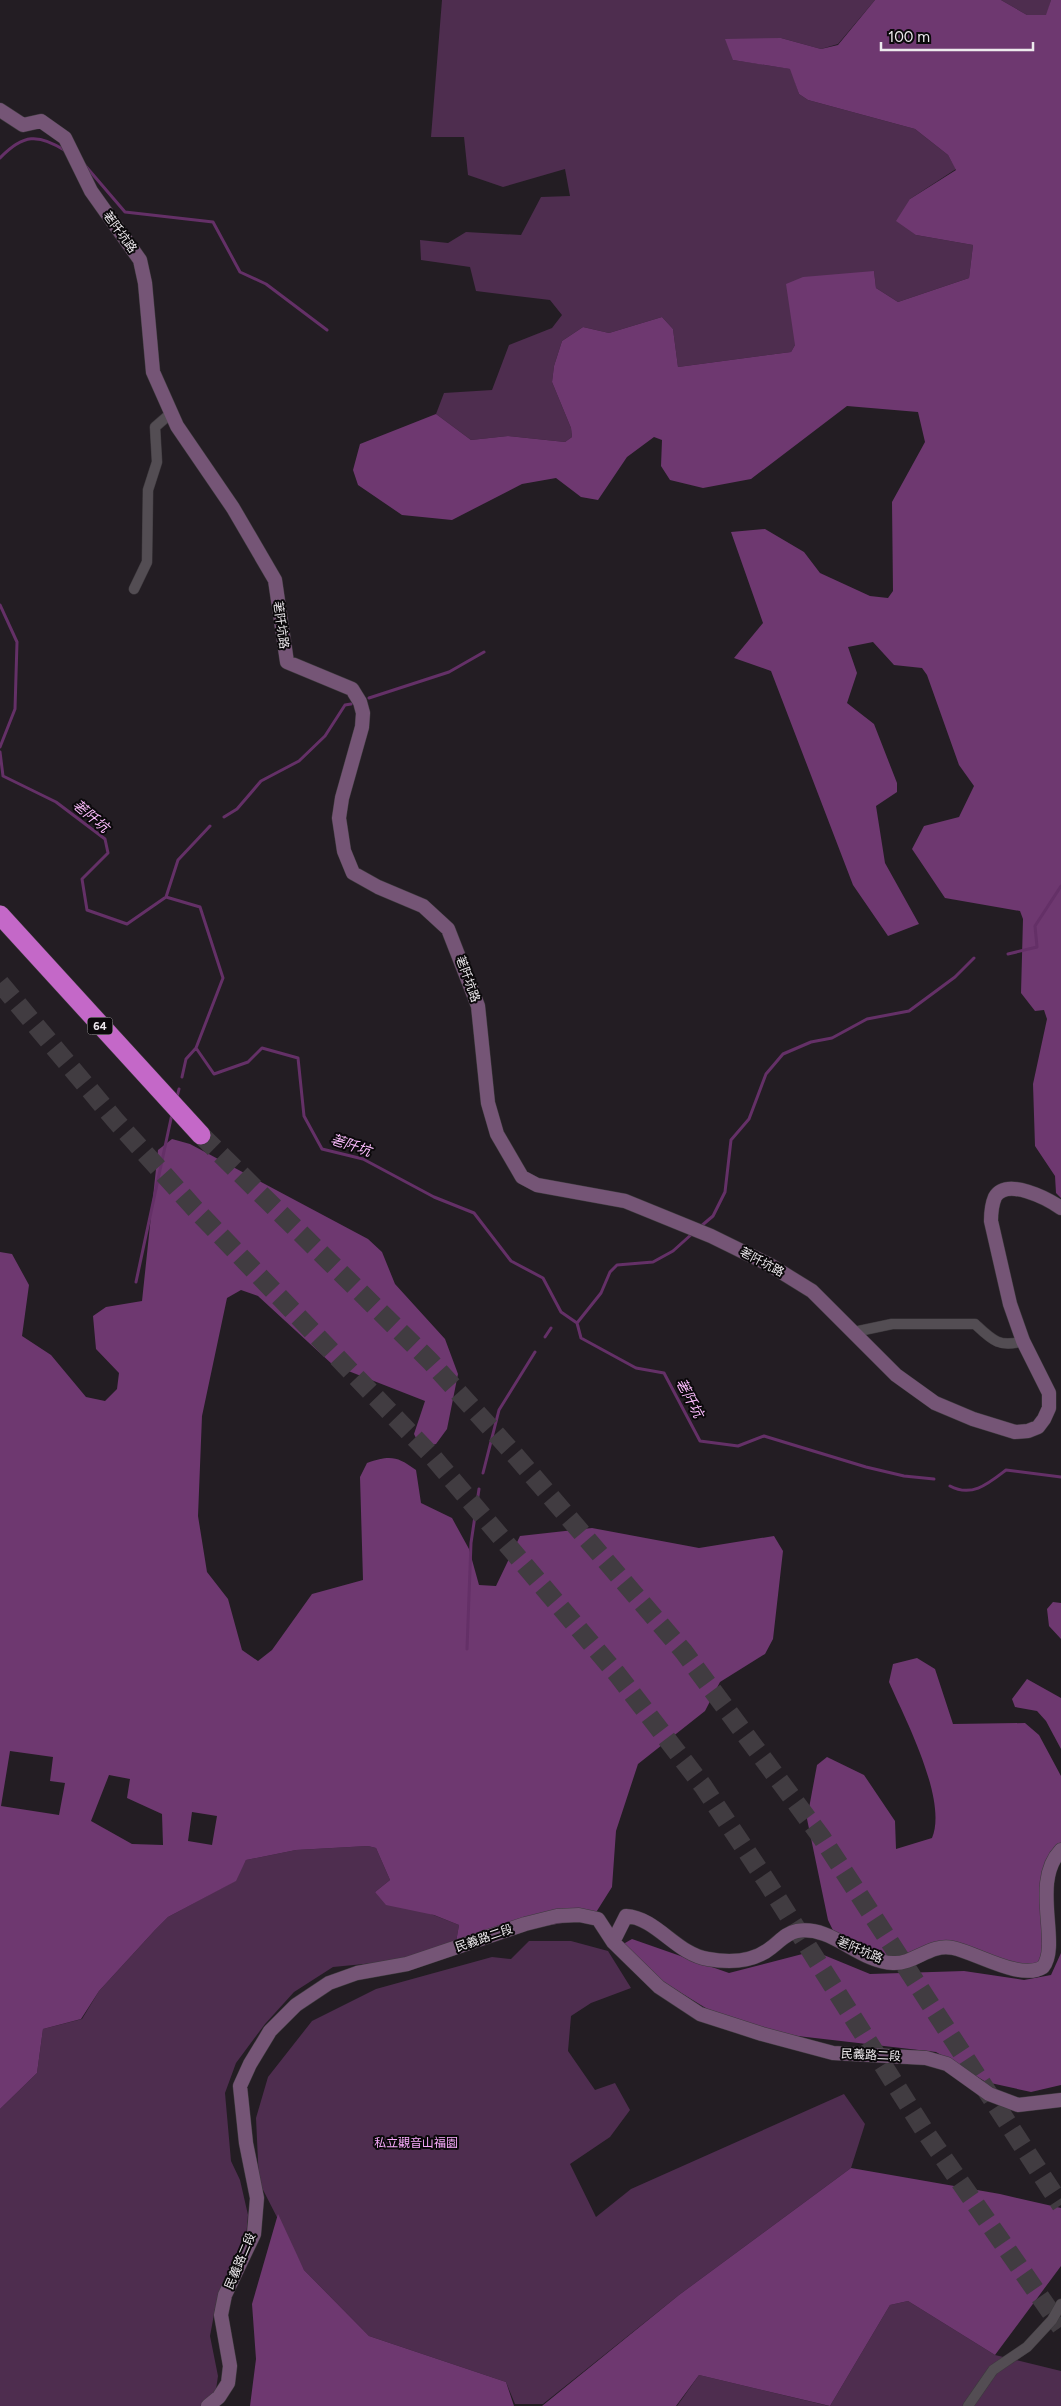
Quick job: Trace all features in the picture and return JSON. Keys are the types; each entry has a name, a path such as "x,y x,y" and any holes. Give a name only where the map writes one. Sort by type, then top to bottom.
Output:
{"highway":[{"name":"64","path":"0,915 201,1135"}],"street":[{"name":"荖阡坑路","path":"0,110 23,125 41,122 50,126 65,138 76,165 91,191 140,260 145,283 153,372 170,414 233,508 275,580 287,662 352,689 360,702 362,727 342,798 339,818 344,851 353,873 378,887 423,906 448,929 478,1006 488,1103 497,1134 522,1177 537,1185 625,1201 702,1232 770,1265 812,1291 896,1375 935,1403 972,1419 1014,1432 1028,1431 1038,1426 1049,1408 1049,1393 1023,1341 1010,1304 991,1221 995,1197 1002,1191 1027,1191 1045,1197 1061,1208"},
{"path":"134,589 147,562 148,490 157,462 155,427 170,414"},
{"path":"854,1332 892,1324 974,1324 992,1341 1011,1344 1023,1341"},
{"name":"荖阡坑路","path":"613,1942 626,1916 638,1917 687,1952 706,1959 730,1962 756,1958 772,1948 784,1936 797,1931 814,1932 838,1940 873,1959 892,1963 910,1961 939,1947 954,1948 1017,1970 1033,1971 1044,1966 1052,1955 1057,1933 1048,1882 1052,1863 1061,1850"},
{"name":"民義路二段","path":"208,2406 219,2397 228,2383 230,2366 221,2315 225,2295 254,2234 257,2198 246,2143 240,2086 250,2064 270,2031 296,2005 330,1983 358,1973 407,1964 533,1922 557,1916 579,1915 598,1920 613,1942 659,1986 700,2014 762,2034 833,2052 933,2060 947,2064 989,2094 1018,2105 1061,2100"},
{"path":"968,2406 993,2370 1027,2347 1052,2320 1061,2304"}],"green space":[{"path":"442,0 875,0 838,44 821,49 781,38 733,60 791,69 799,94 808,100 915,129 948,155 956,169 910,199 916,235 973,245 969,278 898,302 876,288 874,271 795,345 791,352 678,367 673,329 662,317 609,333 583,327 562,341 554,366 552,382 571,428 572,437 565,442 508,436 471,440 436,414 444,393 492,390 509,345 552,328 562,315 550,300 476,291 470,267 421,260 420,240 448,243 466,232 521,235 541,197 570,196 565,169 503,187 468,175 464,137 431,137"},
{"path":"1001,0 1051,0 1047,15 1027,15"},
{"path":"368,1846 376,1848 390,1880 375,1892 459,1925 456,1942 405,1960 333,1967 294,1992 265,2024 236,2063 225,2093 231,2161 240,2180 248,2215 246,2238 215,2309 210,2336 218,2376 214,2403 210,2406 0,2406 0,2109 37,2073 43,2029 82,2019 99,1991 168,1917 235,1881 246,1860 296,1850"},
{"name":"私立觀音山福園","path":"529,1941 571,1941 608,1951 631,1988 591,2003 571,2016 568,2051 595,2090 615,2083 630,2110 610,2137 570,2164 596,2217 631,2189 844,2094 865,2124 851,2168 679,2295 543,2404 515,2404 506,2382 369,2336 304,2270 259,2182 256,2118 268,2077 312,2021 376,1989 492,1957 511,1959"},
{"path":"908,2301 995,2355 1061,2371 1061,2406 830,2406 890,2305"},
{"path":"699,2375 829,2406 677,2406"}],"shaded area":[{"path":"875,0 1001,0 1027,15 1046,15 1051,0 1061,0 1061,1198 1056,1193 1055,1176 1035,1146 1033,1084 1047,1019 1044,1010 1035,1011 1021,993 1023,919 1020,911 945,898 912,849 924,826 959,817 974,786 959,765 927,675 922,668 894,665 873,642 848,647 857,673 847,703 874,724 897,783 897,792 876,806 885,863 919,924 888,936 853,885 771,671 734,658 763,623 731,532 765,529 804,552 820,573 870,596 888,598 893,591 892,502 925,442 918,412 847,406 751,479 703,488 670,480 661,466 662,440 654,437 627,457 598,500 581,497 556,478 522,484 452,520 402,515 358,485 353,470 360,444 436,414 471,440 508,436 565,442 572,437 571,428 552,382 554,366 562,341 583,327 609,333 662,317 673,329 678,367 791,352 795,345 786,284 803,277 874,271 876,288 898,302 969,278 973,245 916,235 896,221 910,199 956,170 948,155 915,129 808,100 799,94 790,69 733,60 725,39 781,38 821,49 838,45"},
{"path":"172,1139 190,1144 368,1239 382,1252 395,1284 445,1339 458,1374 447,1429 436,1444 421,1448 414,1434 425,1401 333,1365 258,1296 241,1290 227,1298 202,1416 198,1516 207,1572 228,1599 242,1650 258,1661 272,1650 312,1594 363,1580 360,1477 367,1463 388,1458 404,1462 416,1470 421,1503 452,1518 469,1549 479,1585 496,1586 520,1536 592,1528 699,1548 774,1536 783,1551 773,1639 765,1654 720,1682 705,1711 638,1764 616,1831 612,1887 595,1914 579,1920 456,1942 459,1925 434,1915 386,1905 375,1892 390,1880 376,1848 368,1846 296,1850 246,1860 236,1881 168,1917 99,1991 81,2019 43,2029 37,2073 0,2109 0,1252 12,1254 29,1285 22,1336 51,1355 86,1397 105,1401 117,1389 119,1373 96,1349 93,1316 106,1307 142,1301 158,1150","holes":["10,1751 53,1757 50,1781 65,1783 59,1815 1,1806","109,1775 130,1779 127,1798 162,1814 163,1845 132,1844 91,1821","192,1812 217,1816 212,1845 188,1841"]},
{"path":"1053,1602 1061,1603 1061,1639 1049,1626 1047,1609"},
{"path":"917,1658 935,1669 953,1724 1025,1723 1039,1735 1061,1776 1061,1856 1045,1869 1040,1887 1050,1958 1036,1967 940,1949 903,1963 841,1947 828,1920 807,1819 817,1765 827,1757 864,1775 895,1821 896,1849 932,1838 935,1822 930,1782 914,1738 889,1682 893,1664"},
{"path":"1027,1679 1061,1698 1061,1749 1046,1721 1037,1711 1015,1707 1012,1699"},
{"path":"632,1939 729,1973 814,1951 870,1974 964,1971 1024,1980 1051,1975 1061,1953 1061,2085 1031,2092 986,2082 936,2052 763,2032 727,2021 627,1960 618,1947"},
{"path":"851,2168 1000,2194 1061,2208 1061,2266 995,2355 908,2301 890,2305 830,2406 699,2375 676,2406 542,2406 679,2295"},
{"path":"278,2214 304,2270 369,2336 506,2382 514,2406 250,2406 256,2359 252,2304"}],"waterway":[{"path":"0,158 16,144 31,139 47,141 66,151"},
{"path":"83,163 125,212 213,222 240,272 266,284 327,330"},
{"name":"荖阡坑","path":"0,605 17,642 15,709 0,747"},
{"path":"369,698 449,672 484,652"},
{"path":"224,817 237,809 261,781 299,761 325,736 345,705 351,704"},
{"name":"荖阡坑","path":"0,752 3,776 56,802 105,839 108,853 82,879 87,910 127,924 166,897 200,907 223,978 196,1048 214,1074 248,1062 262,1048 298,1058 304,1116 322,1149 363,1159 434,1197 474,1213 511,1261 543,1278 561,1312 577,1323 581,1338 636,1368 664,1373 700,1441 738,1446 764,1436 866,1467 904,1476 934,1479"},
{"path":"166,897 178,860 210,826"},
{"path":"1008,954 1037,947 1035,926 1061,886"},
{"path":"700,1227 713,1216 725,1192 731,1140 749,1119 766,1074 783,1054 811,1042 832,1038 867,1019 909,1011 955,977 974,958"},
{"path":"182,1077 186,1059 196,1048"},
{"path":"177,1097 179,1089"},
{"path":"136,1282 172,1114"},
{"path":"577,1323 601,1293 610,1272 617,1265 653,1262 673,1251 693,1233"},
{"path":"545,1337 551,1328"},
{"path":"483,1473 499,1410 535,1352"},
{"name":"荖阡坑","path":"950,1486 958,1489 973,1490 987,1484 1006,1470 1061,1477"},
{"path":"467,1649 471,1543 479,1489"}],"tunnel":[{"path":"0,983 115,1120 195,1209 432,1456 617,1674 703,1786 767,1882 926,2133 1061,2327"},
{"path":"201,1135 431,1362 514,1454 684,1652 822,1838 1061,2205"}]}
